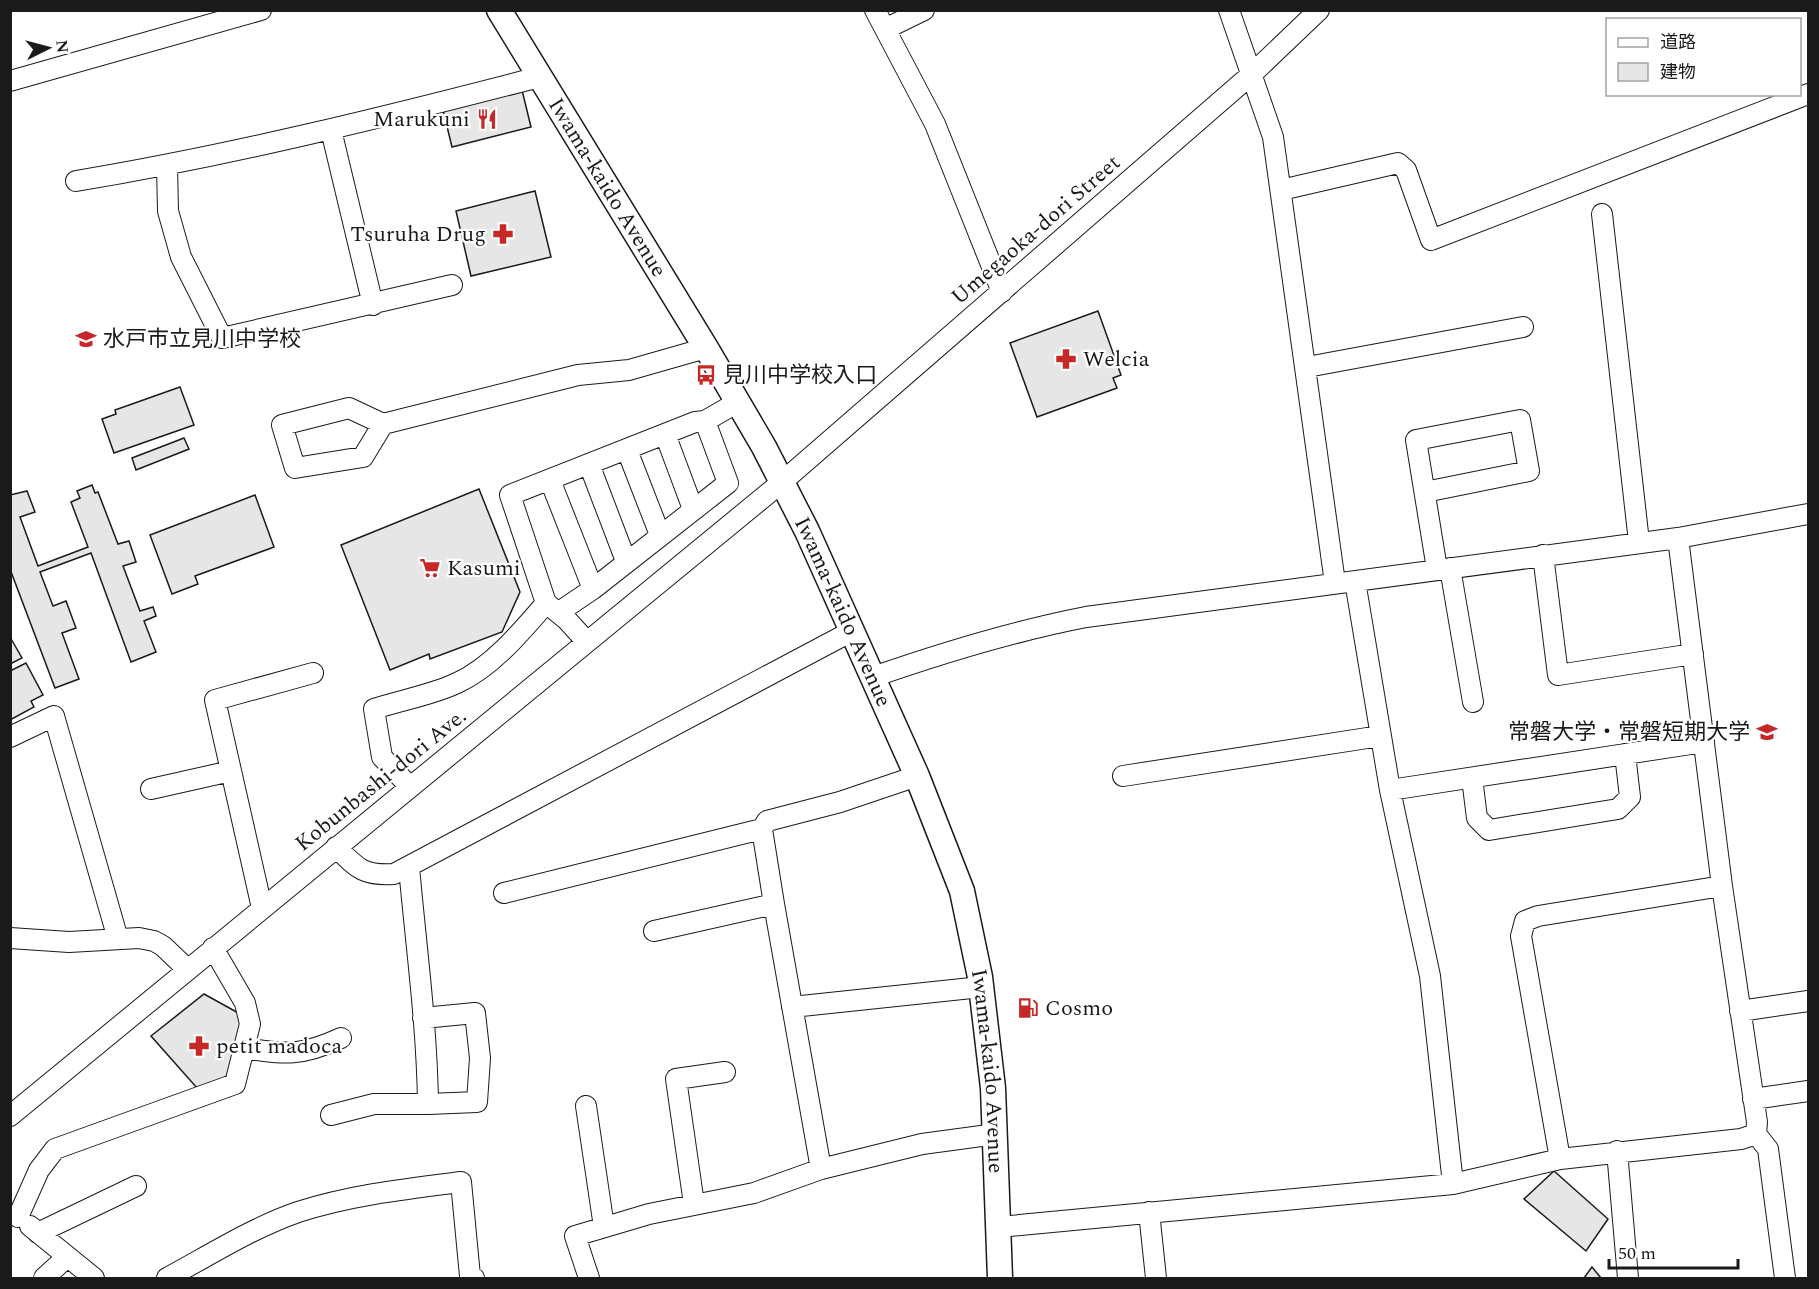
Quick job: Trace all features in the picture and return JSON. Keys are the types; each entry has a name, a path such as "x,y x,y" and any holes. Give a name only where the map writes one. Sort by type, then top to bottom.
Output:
{"main road":[{"name":"Iwama-kaido Avenue","path":"499,10 706,348 782,482 918,776 962,891 981,987 996,1134 1000,1278"}],"street":[{"path":"10,81 261,10"},
{"path":"875,10 935,124 1002,292"},
{"path":"885,29 924,10"},
{"path":"1229,10 1253,73 1273,137 1292,280 1307,367 1335,583"},
{"name":"Umegaoka-dori Street","path":"782,482 1253,73 1319,10"},
{"path":"76,182 167,166 331,130 539,77"},
{"path":"1281,190 1398,163 1406,170 1431,240 1809,94"},
{"path":"331,130 373,305"},
{"path":"167,166 168,211 181,257 222,338 452,285"},
{"path":"1602,214 1639,542"},
{"path":"1307,367 1523,327"},
{"path":"383,424 363,457 295,468 282,425 349,408 383,424 578,375 629,370 706,348"},
{"path":"587,642 552,607 510,495 695,422 705,421 738,402"},
{"path":"1425,492 1529,471 1520,420 1416,440 1425,492 1473,702"},
{"path":"410,787 382,757 374,709 458,683 483,666 552,607 593,589 728,483 705,421"},
{"path":"665,434 693,509"},
{"path":"627,450 660,535"},
{"path":"589,464 626,561"},
{"path":"550,480 593,589"},
{"name":"Kobunbashi-dori Ave.","path":"10,1116 782,482"},
{"path":"873,678 919,661 1049,624 1335,583 1678,538 1809,514"},
{"path":"1678,538 1756,1134 1768,1149 1785,1278"},
{"path":"1543,555 1558,675 1693,654"},
{"path":"1355,581 1390,790 1430,976 1452,1184"},
{"path":"336,847 360,870 377,875 394,874 852,631"},
{"path":"262,908 215,700 313,673"},
{"path":"10,737 54,717 118,939"},
{"path":"1123,776 1380,736"},
{"path":"1390,790 1704,742"},
{"path":"1472,778 1477,818 1489,830 1618,809 1630,797 1625,754"},
{"path":"151,789 231,771"},
{"path":"821,1169 762,829 767,821 840,802 918,776"},
{"path":"504,893 762,829"},
{"path":"409,867 423,1018 428,1104"},
{"path":"1560,1159 1521,936 1525,921 1538,916 1722,886"},
{"path":"654,931 774,904"},
{"path":"10,938 69,942 139,938 154,941 187,969"},
{"path":"20,1223 39,1170 55,1149 235,1084 250,1024 245,1003 213,948"},
{"path":"792,1007 981,987"},
{"path":"1740,1011 1809,1001"},
{"path":"331,1115 374,1104 477,1102 480,1058 475,1013 423,1018"},
{"path":"244,1048 285,1055 320,1047 341,1038"},
{"path":"694,1204 675,1079 726,1072"},
{"path":"1753,1099 1809,1091"},
{"path":"586,1106 604,1227"},
{"path":"589,1278 576,1236 694,1204 754,1193 821,1169 922,1144 996,1134"},
{"path":"999,1227 1452,1184 1560,1159 1741,1139 1756,1134"},
{"path":"1617,1151 1628,1278"},
{"path":"167,1278 252,1232 297,1213 364,1194 460,1182 470,1276 474,1278"},
{"path":"20,1223 136,1186"},
{"path":"1149,1212 1156,1278"},
{"path":"20,1223 94,1278"},
{"path":"44,1278 66,1258"}],"building":[{"name":"Marukuni","path":"522,90 531,127 452,147 443,110"},
{"name":"Tsuruha Drug","path":"535,191 551,257 471,276 456,211"},
{"name":"Welcia","path":"1098,311 1121,375 1113,378 1117,388 1037,417 1010,343"},
{"path":"180,387 194,425 114,453 102,419 116,414 115,410"},
{"path":"184,438 189,449 136,470 132,458"},
{"path":"92,485 95,493 98,492 118,544 129,541 136,562 123,566 140,611 153,607 156,616 144,621 156,652 131,662 91,553 40,572 53,606 66,601 76,628 62,633 79,679 55,688 10,569 10,495 27,491 35,512 20,517 38,566 88,547 71,502 80,498 77,491"},
{"name":"Kasumi","path":"479,489 520,592 502,632 430,659 429,654 390,670 341,545"},
{"path":"255,495 274,547 195,576 198,584 172,594 150,535"},
{"path":"10,637 22,658 10,664"},
{"path":"26,663 43,695 31,701 34,707 10,720 10,671"},
{"name":"petit madoca","path":"204,994 242,1015 233,1070 223,1079 197,1088 151,1036"},
{"path":"1554,1171 1608,1219 1586,1251 1524,1199"},
{"path":"1592,1267 1601,1278 1584,1278"}],"place":[{"name":"Marukuni","path":"487,119"},
{"name":"Tsuruha Drug","path":"503,234"},
{"name":"水戸市立見川中学校","path":"86,339"},
{"name":"Welcia","path":"1066,359"},
{"name":"見川中学校入口","path":"706,375"},
{"name":"Kasumi","path":"430,568"},
{"name":"常磐大学・常磐短期大学","path":"1767,732"},
{"name":"Cosmo","path":"1028,1008"},
{"name":"petit madoca","path":"199,1046"}]}
